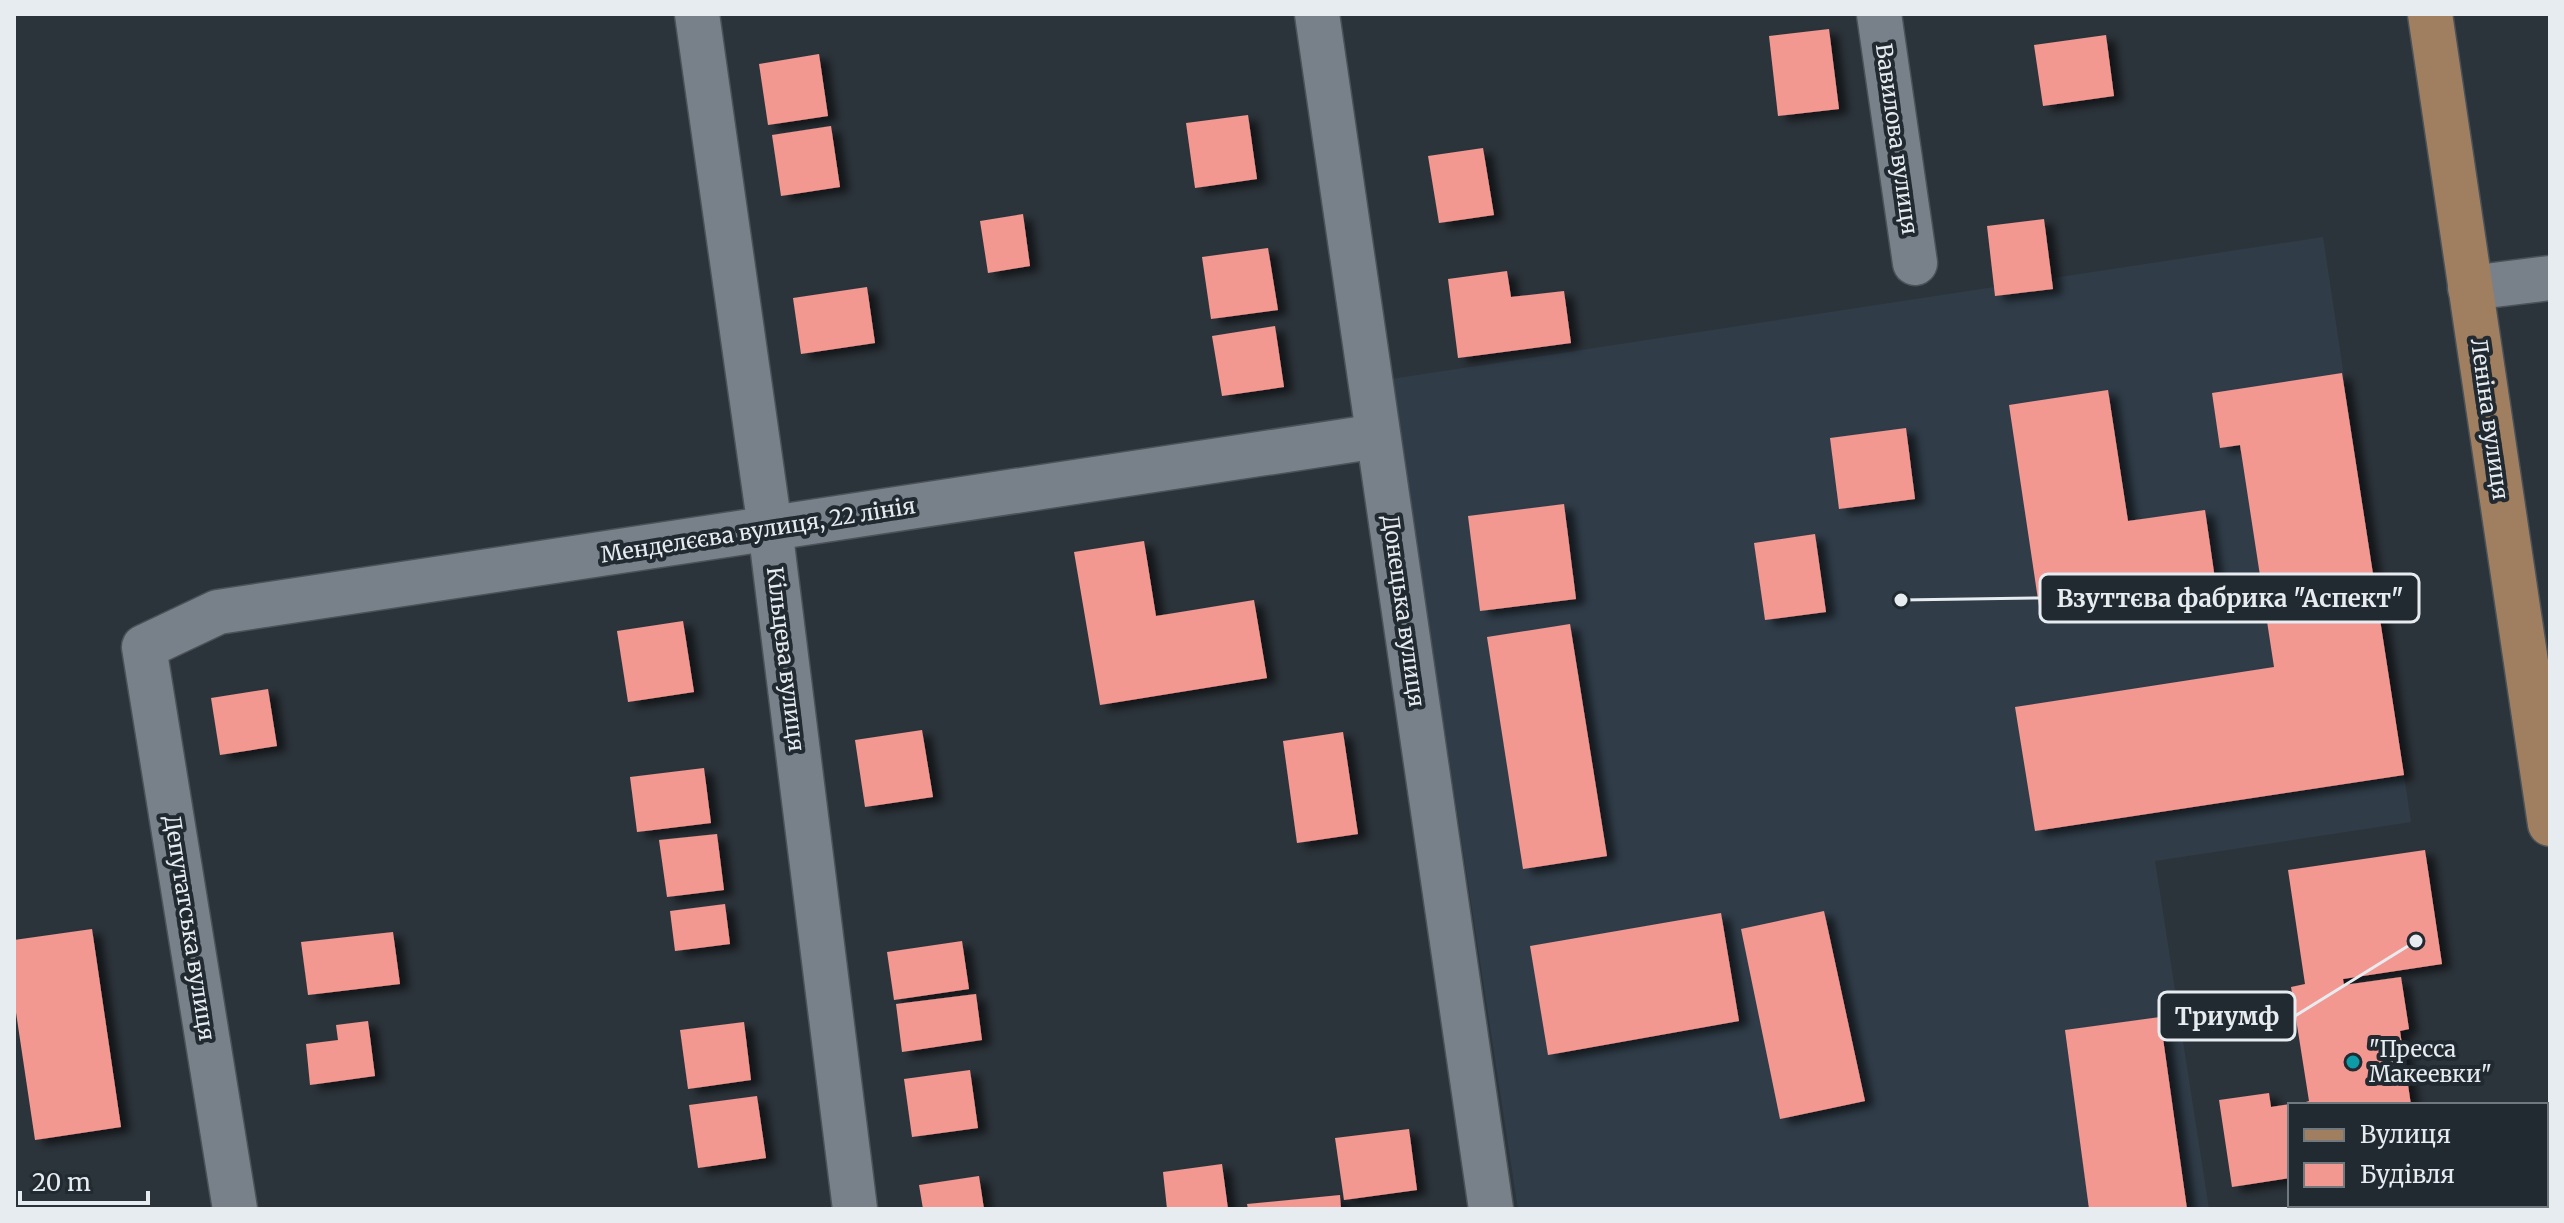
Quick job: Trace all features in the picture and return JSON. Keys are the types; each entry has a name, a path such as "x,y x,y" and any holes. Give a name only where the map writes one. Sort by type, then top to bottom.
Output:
{"main road":[{"name":"Леніна вулиця","path":"2430,14 2550,824"}],"street":[{"name":"Кільцева вулиця","path":"697,14 770,528 855,1209"},
{"name":"Донецька вулиця","path":"1317,14 1491,1209"},
{"name":"Вавилова вулиця","path":"1879,14 1915,263"},
{"path":"2470,288 2550,278"},
{"name":"Менделєєва вулиця, 22 лінія","path":"144,647 218,612 1378,436"},
{"name":"Депутатська вулиця","path":"144,647 235,1209"}],"shaded area":[{"path":"2323,237 2411,822 2155,861 2209,1209 1518,1209 1391,379"}],"building":[{"path":"1829,29 1839,109 1778,116 1769,36"},
{"path":"2106,35 2114,96 2043,106 2034,45"},
{"path":"819,54 828,116 768,125 759,64"},
{"path":"1248,115 1257,179 1195,188 1186,123"},
{"path":"831,126 840,187 781,196 772,135"},
{"path":"1483,148 1494,215 1439,223 1428,156"},
{"path":"1023,214 1030,266 988,273 980,221"},
{"path":"2044,219 2053,289 1995,296 1987,226"},
{"path":"1268,248 1278,310 1211,319 1202,257"},
{"path":"1507,271 1511,297 1564,291 1571,343 1458,358 1448,279"},
{"path":"867,287 875,343 801,354 793,298"},
{"path":"1275,326 1284,387 1222,396 1212,336"},
{"path":"2342,373 2404,775 2035,831 2015,707 2274,667 2240,445 2220,448 2212,393"},
{"path":"2108,390 2128,521 2205,510 2216,586 2040,613 2009,405"},
{"path":"1906,428 1915,499 1839,509 1830,438"},
{"path":"1564,504 1576,599 1480,611 1468,516"},
{"path":"1815,534 1826,612 1765,620 1754,543"},
{"path":"1144,541 1156,616 1254,600 1267,678 1100,705 1074,552"},
{"path":"683,621 694,692 628,702 617,631"},
{"path":"1570,624 1607,856 1523,869 1487,637"},
{"path":"268,689 277,746 220,755 211,698"},
{"path":"922,730 933,797 865,807 855,740"},
{"path":"1343,732 1358,834 1297,843 1283,741"},
{"path":"704,768 711,823 637,832 630,777"},
{"path":"717,834 724,890 667,897 659,840"},
{"path":"2425,850 2442,964 2343,979 2344,985 2401,977 2409,1029 2400,1031 2411,1103 2302,1103 2309,1101 2291,987 2305,984 2288,870"},
{"path":"725,904 730,944 675,951 670,911"},
{"path":"1824,911 1865,1101 1780,1119 1741,929"},
{"path":"1721,913 1739,1021 1548,1055 1530,946"},
{"path":"92,929 121,1127 35,1140 14,999 14,940"},
{"path":"393,932 400,984 308,995 301,942"},
{"path":"962,941 969,989 894,1000 887,952"},
{"path":"976,994 982,1040 902,1052 896,1004"},
{"path":"2160,1017 2187,1209 2089,1209 2065,1030"},
{"path":"368,1021 375,1076 310,1085 306,1044 338,1040 336,1025"},
{"path":"744,1022 751,1080 688,1089 680,1030"},
{"path":"970,1070 978,1128 912,1137 904,1079"},
{"path":"2269,1093 2271,1107 2288,1104 2288,1178 2232,1187 2219,1100"},
{"path":"757,1096 766,1158 698,1168 689,1105"},
{"path":"1409,1129 1417,1190 1344,1200 1335,1138"},
{"path":"1222,1164 1228,1209 1167,1209 1163,1172"},
{"path":"979,1176 984,1209 923,1209 919,1185"},
{"path":"1340,1195 1341,1209 1248,1209 1247,1204"}],"place":[{"name":"Взуттєва фабрика \"Аспект\"","path":"1901,600"},
{"name":"Триумф","path":"2416,941"},
{"name":"\"Пресса Макеевки\"","path":"2353,1062"}]}
